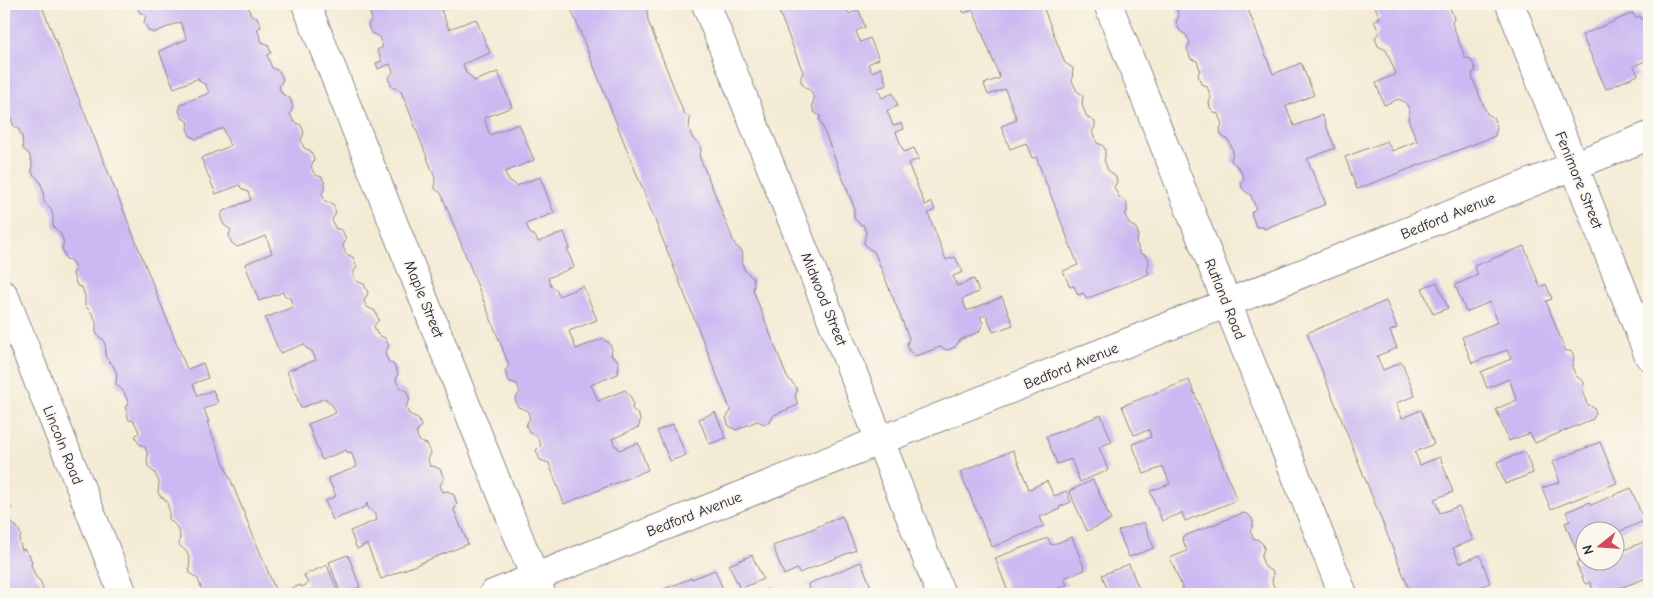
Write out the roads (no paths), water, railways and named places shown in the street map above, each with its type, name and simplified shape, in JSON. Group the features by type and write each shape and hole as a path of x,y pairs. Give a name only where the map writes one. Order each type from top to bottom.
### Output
{"street":[{"name":"Maple Street","path":"306,4 538,586"},
{"name":"Midwood Street","path":"706,4 941,594"},
{"name":"Rutland Road","path":"1108,4 1343,594"},
{"name":"Fenimore Street","path":"1510,4 1649,356"},
{"name":"Bedford Avenue","path":"492,594 538,586 880,441 1649,136"},
{"name":"Lincoln Road","path":"4,295 123,594"}]}
